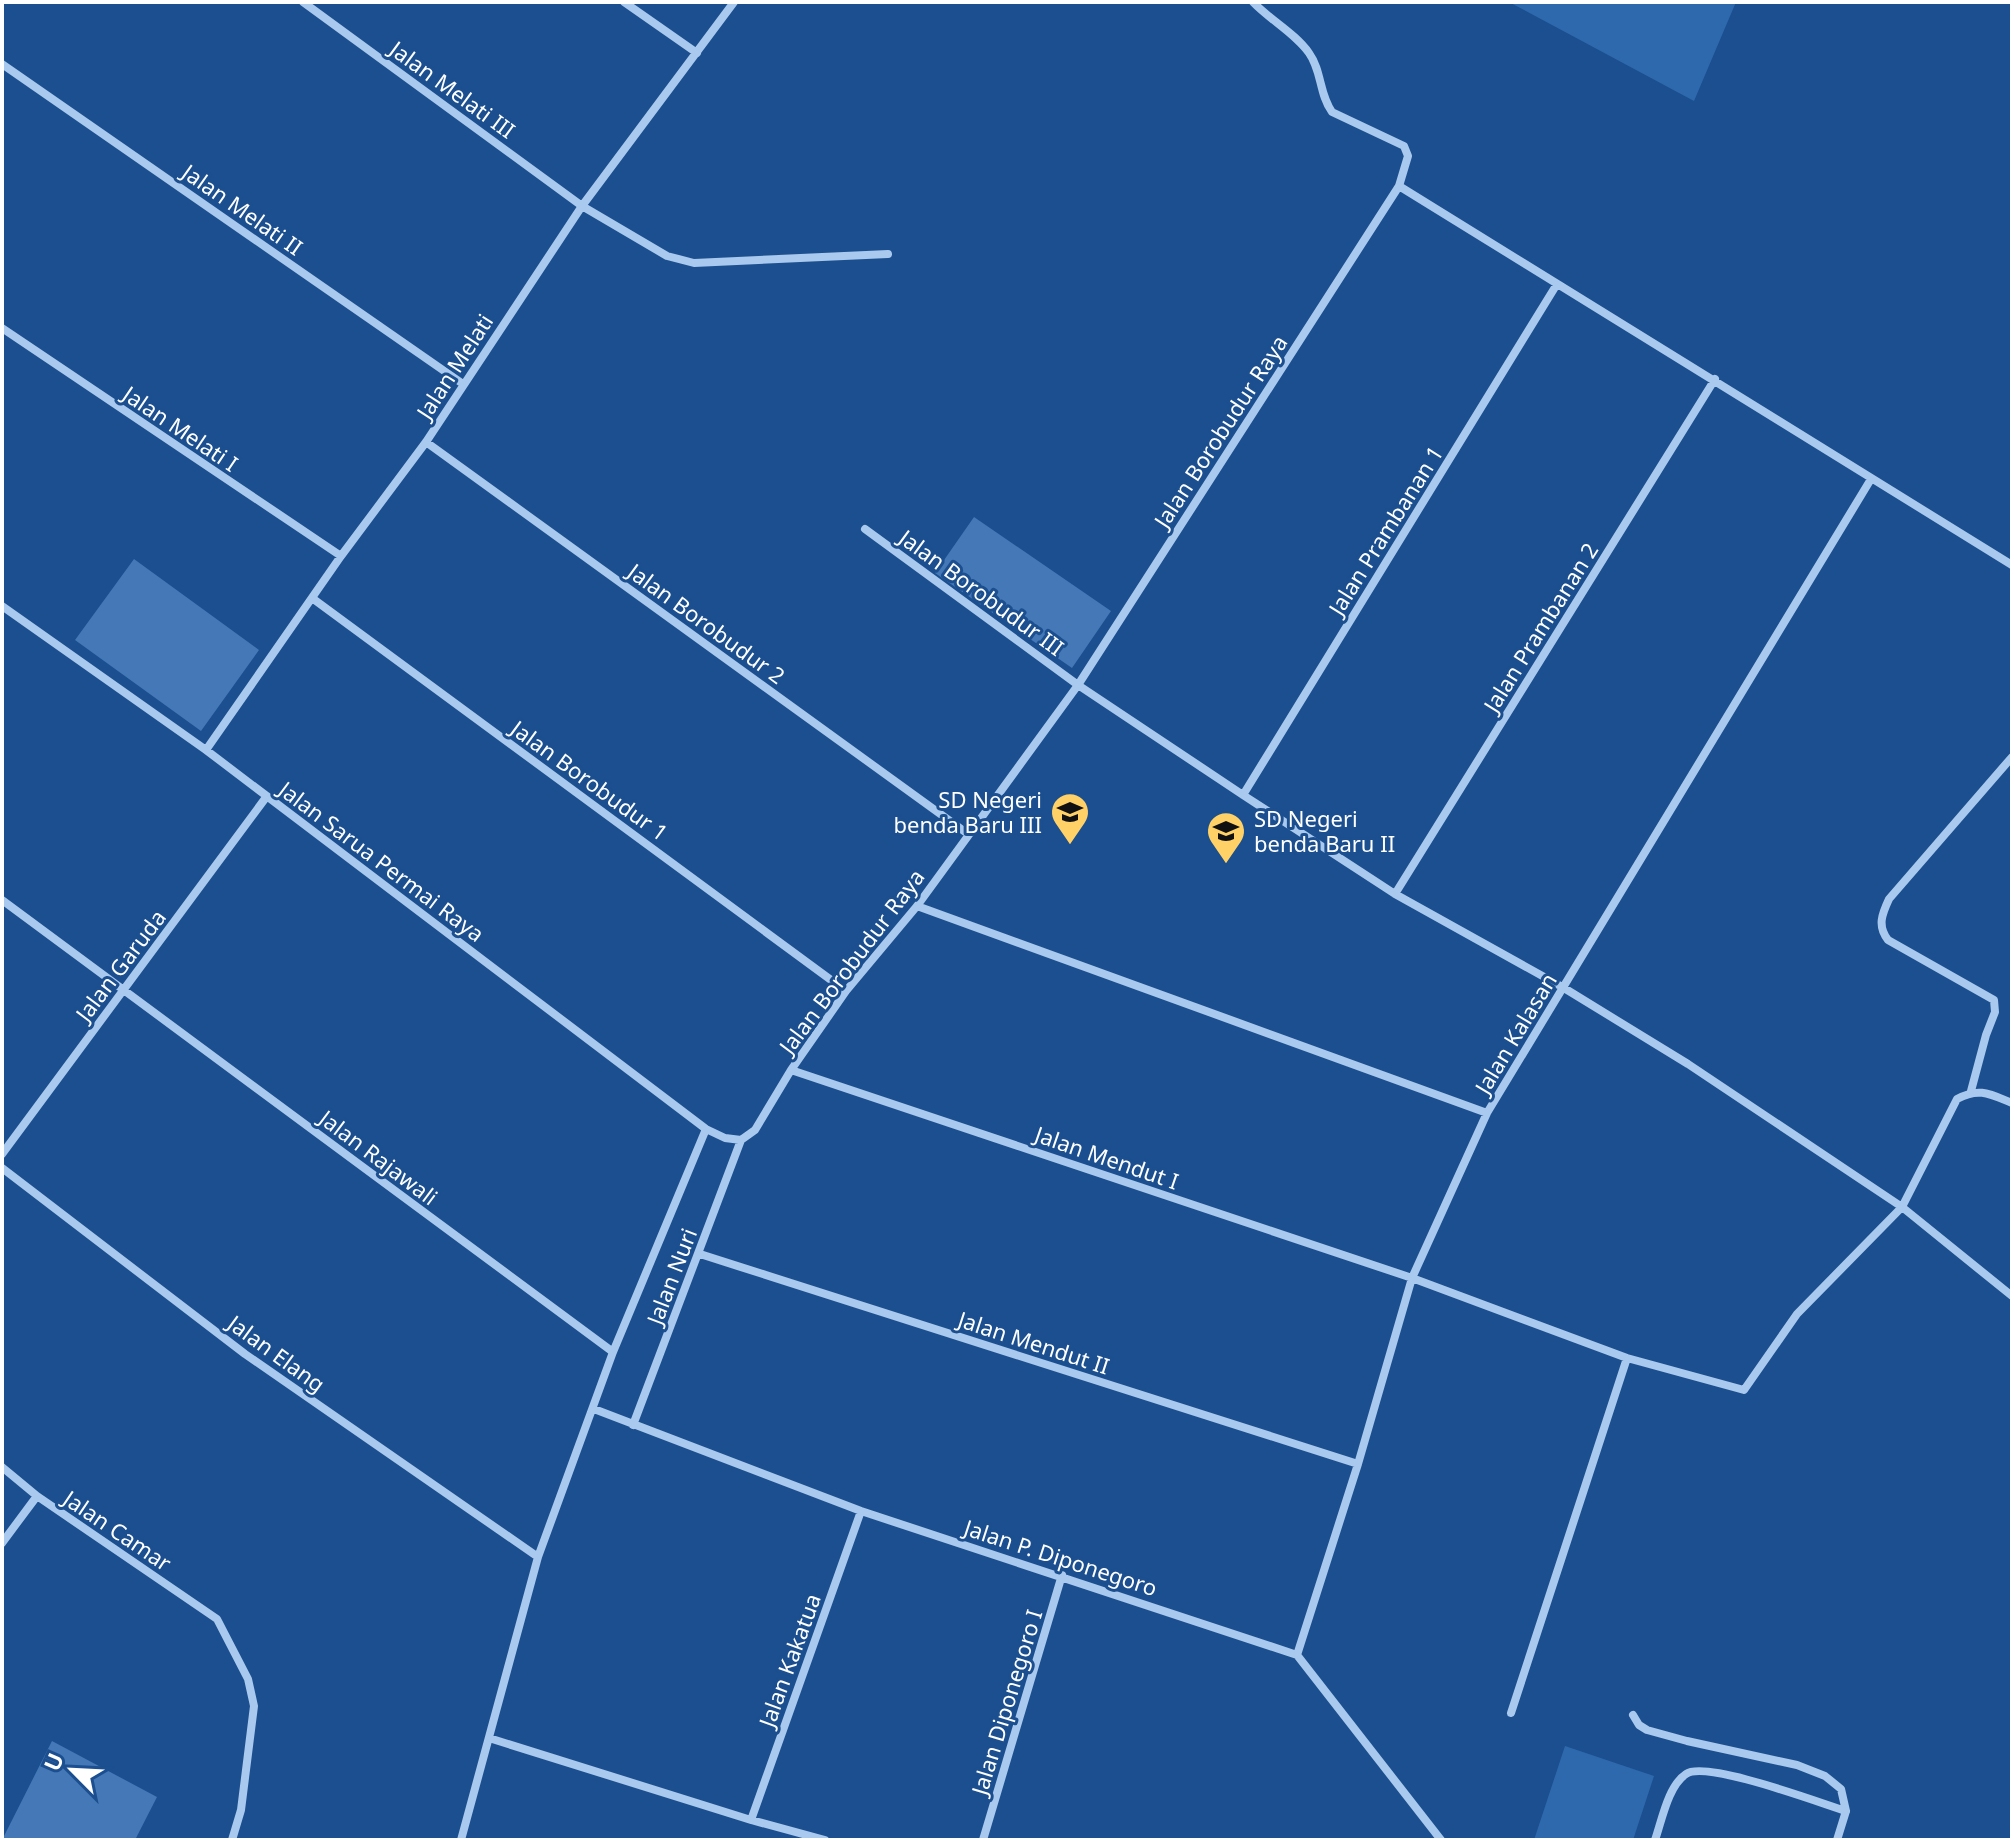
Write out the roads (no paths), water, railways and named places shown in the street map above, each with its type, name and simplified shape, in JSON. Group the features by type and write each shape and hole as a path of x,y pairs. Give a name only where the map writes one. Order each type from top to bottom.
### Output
{"street":[{"name":"Jalan Melati III","path":"303,2 582,206 667,256 694,263 888,254"},
{"path":"624,2 697,53"},
{"name":"Jalan Melati","path":"206,750 341,556 426,442 582,206 734,2"},
{"path":"1253,2 1308,51 1325,102 1332,112 1404,146 1408,156 1399,186 2012,565"},
{"name":"Jalan Melati II","path":"2,64 463,384"},
{"name":"Jalan Borobudur Raya","path":"741,1140 755,1130 791,1070 846,991 917,906 1078,685 1399,186"},
{"name":"Jalan Prambanan 1","path":"1243,795 1557,284"},
{"name":"Jalan Melati I","path":"2,328 341,556"},
{"name":"Jalan Prambanan 2","path":"1395,894 1715,379"},
{"name":"Jalan Borobudur 2","path":"426,442 968,834"},
{"name":"Jalan Kalasan","path":"1297,1655 1358,1464 1412,1278 1487,1113 1871,479"},
{"name":"Jalan Borobudur III","path":"865,529 1078,685 1243,795 1395,894 1564,988 1688,1064 1902,1207 2012,1296"},
{"name":"Jalan Borobudur 1","path":"312,598 846,991"},
{"name":"Jalan Sarua Permai Raya","path":"2,606 206,750 706,1129 725,1138 741,1140"},
{"path":"1971,1091 1995,1012 1994,1000 1888,940 1881,931 1882,915 1889,899 2012,757"},
{"name":"Jalan Garuda","path":"2,1154 267,796"},
{"name":"Jalan Rajawali","path":"2,900 613,1352"},
{"path":"917,906 1487,1113"},
{"name":"Jalan Mendut I","path":"791,1070 1412,1278 1627,1358 1744,1390 1797,1314 1902,1207"},
{"path":"1902,1207 1957,1099 1971,1091 1987,1093 2012,1103"},
{"name":"Jalan Nuri","path":"461,1840 538,1557 613,1352 706,1129"},
{"name":"Jalan Nuri","path":"633,1425 741,1140"},
{"name":"Jalan Elang","path":"2,1168 245,1354 538,1557"},
{"name":"Jalan Mendut II","path":"700,1254 1358,1464"},
{"path":"1511,1713 1627,1358"},
{"name":"Jalan P. Diponegoro","path":"594,1409 861,1511 1297,1655"},
{"name":"Jalan Camar","path":"2,1467 37,1496 217,1619 248,1679 254,1706 241,1810 232,1840"},
{"path":"2,1543 37,1496"},
{"name":"Jalan Kakatua","path":"751,1820 861,1511"},
{"name":"Jalan Diponegoro I","path":"983,1840 1062,1575"},
{"path":"1297,1655 1441,1840"},
{"path":"1633,1715 1639,1725 1647,1730 1816,1772 1841,1789 1846,1811 1837,1840"},
{"path":"489,1738 825,1840"},
{"path":"1655,1840 1677,1783 1696,1770 1756,1782 1846,1811"}],"place":[{"name":"SD Negeri benda Baru III","path":"1070,846"},
{"name":"SD Negeri benda Baru II","path":"1226,865"}]}
